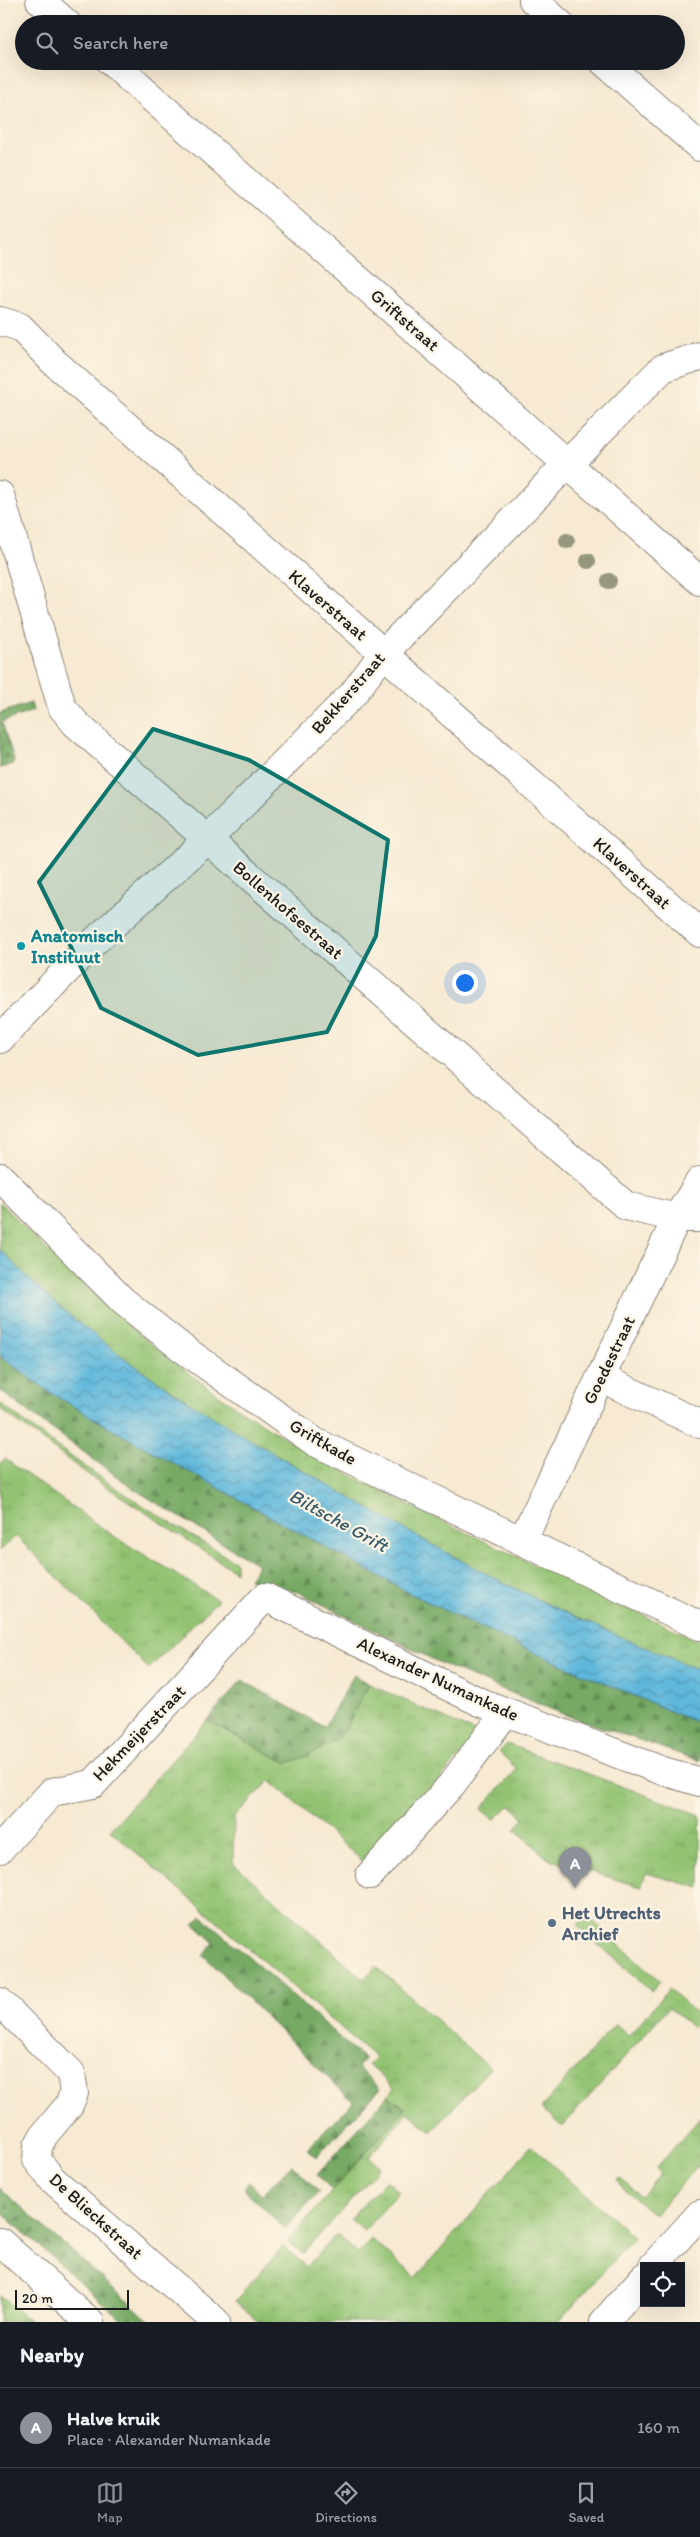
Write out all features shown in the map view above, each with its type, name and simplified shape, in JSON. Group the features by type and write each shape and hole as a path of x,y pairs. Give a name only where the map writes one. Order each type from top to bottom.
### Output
{"street":[{"path":"40,0 57,15"},
{"path":"533,0 550,15"},
{"name":"Griftstraat","path":"120,70 700,581"},
{"path":"613,70 700,147"},
{"name":"Klaverstraat","path":"0,321 20,326 54,362 700,933"},
{"name":"Bekkerstraat","path":"0,1039 95,941 208,839 352,695 383,654 663,368 700,356"},
{"name":"Bollenhofsestraat","path":"0,495 62,708 76,724 626,1206 688,1218"},
{"name":"Griftkade","path":"0,1177 123,1301 182,1348 315,1442 700,1626"},
{"name":"Goedestraat","path":"522,1541 601,1378 688,1218 700,1180"},
{"path":"601,1378 700,1424"},
{"name":"Alexander Numankade","path":"266,1597 480,1702 700,1782"},
{"name":"Hekmeijerstraat","path":"0,1849 52,1792 93,1784 266,1597"},
{"path":"370,1875 452,1784 506,1712"},
{"name":"De Blieckstraat","path":"0,2002 71,2073 74,2093 69,2105 44,2135 38,2146 37,2160 52,2179 216,2322"},
{"path":"657,2262 700,2214"},
{"path":"0,2242 90,2322"},
{"path":"604,2322 640,2281"}],"highlighted area":[{"path":"153,729 249,760 388,840 376,936 327,1032 198,1055 101,1008 39,882"}],"green space":[{"path":"31,703 33,711 2,722 14,760 13,764 0,768 0,713"},
{"path":"0,1202 106,1306 163,1354 223,1398 288,1440 356,1478 546,1570 700,1641 700,1670 578,1618 460,1560 403,1529 186,1400 107,1345 69,1315 33,1283 0,1249"},
{"path":"0,1356 51,1393 117,1432 411,1594 540,1655 700,1724 700,1761 563,1714 450,1668 298,1592 264,1586 249,1579 258,1565 134,1489 0,1391"},
{"path":"0,1403 115,1487 175,1526 236,1562 236,1572 90,1476 0,1409"},
{"path":"5,1459 112,1535 218,1600 149,1669 16,1536 0,1551 0,1463"},
{"path":"354,1675 369,1684 341,1737 308,1756 287,1763 207,1721 242,1680 324,1727"},
{"path":"369,1684 479,1734 367,1865 270,1781 234,1817 233,1863 364,1979 376,1966 490,2068 431,2132 408,2112 369,2157 380,2167 303,2254 288,2241 405,2108 388,2095 394,2088 368,2064 375,2057 110,1830 207,1721 287,1763 341,1737"},
{"path":"507,1744 700,1815 700,1888 646,1873 641,1887 548,1859 515,1829 524,1818 510,1805 494,1820 481,1809 517,1769 499,1752"},
{"path":"586,1915 660,1981 651,1991 577,1925"},
{"path":"202,1916 364,2059 358,2067 380,2089 316,2157 307,2149 353,2102 203,1955 214,1943 194,1924"},
{"path":"669,1989 700,2017 700,2021 693,2028 669,2007 562,2127 541,2108 615,2024 628,2036"},
{"path":"388,2095 405,2109 332,2190 317,2175"},
{"path":"700,2118 700,2163 655,2214 616,2181 619,2178 641,2196 661,2174 656,2168"},
{"path":"531,2146 634,2237 559,2322 258,2322 235,2301 284,2246 306,2267 336,2234 358,2254 371,2239 416,2278"},
{"path":"292,2164 319,2192 285,2229 243,2188 249,2182 262,2194"},
{"path":"386,2180 399,2192 364,2231 350,2219"},
{"path":"0,2188 151,2322 124,2322 0,2211"},
{"path":"0,2295 31,2322 0,2322"}],"water":[{"name":"Biltsche Grift","path":"0,1249 34,1283 107,1345 186,1400 268,1450 403,1529 489,1575 578,1618 700,1670 700,1724 540,1655 411,1594 117,1432 51,1393 0,1356"}],"place":[{"name":"Anatomisch Instituut","path":"21,946"},
{"name":"Halve kruik","path":"575,1888"},
{"name":"Het Utrechts Archief","path":"552,1923"}]}
